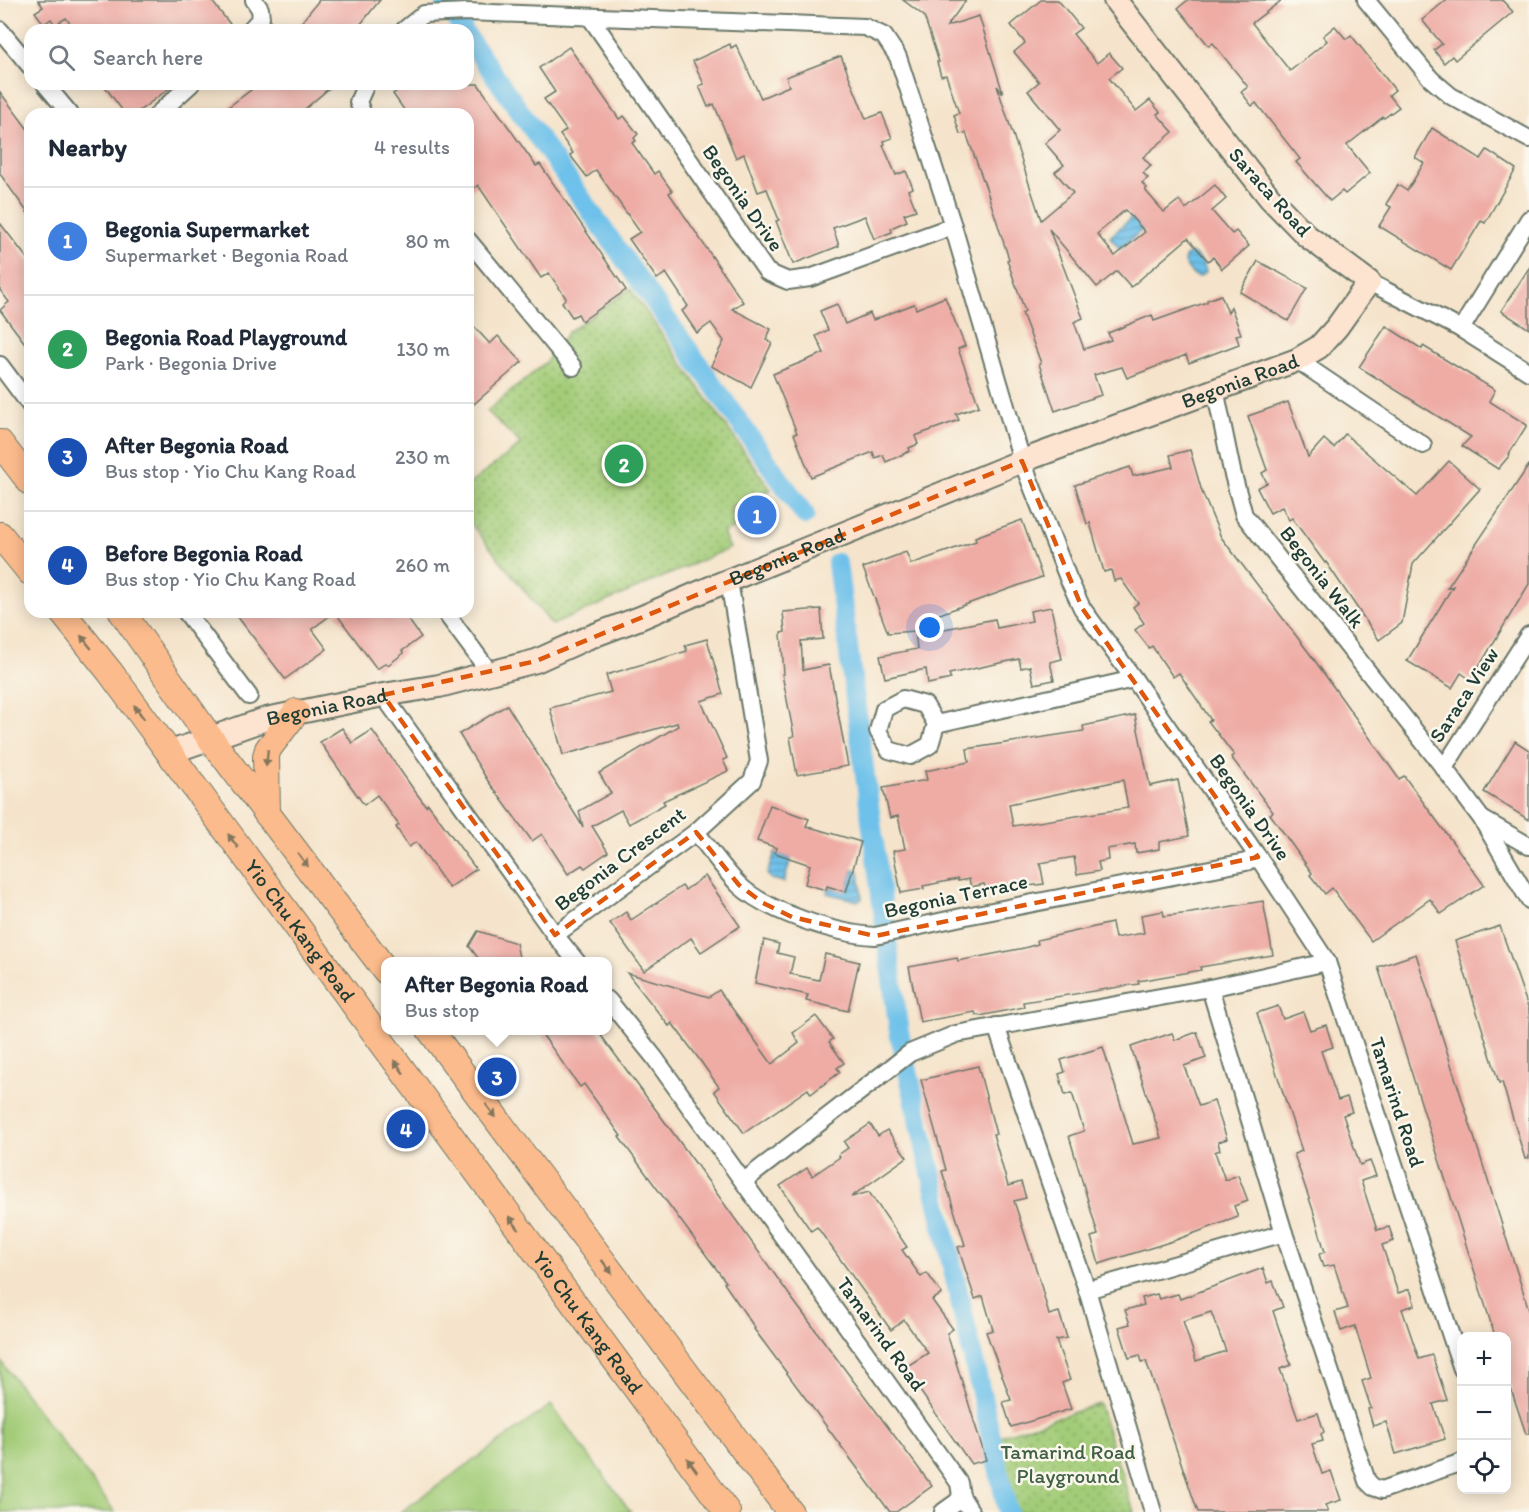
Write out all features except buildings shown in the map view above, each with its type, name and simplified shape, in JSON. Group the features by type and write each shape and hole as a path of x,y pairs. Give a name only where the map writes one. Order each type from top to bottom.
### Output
{"main road":[{"path":"0,443 24,474"},
{"path":"0,535 24,565"},
{"name":"Yio Chu Kang Road","path":"67,618 110,672 727,1512"},
{"name":"Yio Chu Kang Road","path":"126,618 210,738 381,964"},
{"path":"267,813 266,756 268,749 296,712"},
{"path":"434,1035 790,1512"}],"street":[{"path":"254,0 260,9 261,18 256,24"},
{"name":"Saraca Road","path":"1116,0 1270,198 1307,236 1368,282 1461,329 1529,372"},
{"path":"1366,0 1431,79 1451,96 1529,139"},
{"name":"Begonia Drive","path":"412,24 424,14 467,12 865,27 884,36 898,57 953,226 1022,461 1082,608 1258,857 1327,962"},
{"name":"Begonia Drive","path":"590,17 767,272 788,281 810,278 953,226"},
{"path":"3,38 24,60"},
{"path":"50,90 65,108"},
{"path":"165,108 184,90"},
{"path":"360,108 358,102 363,90"},
{"path":"1461,329 1529,219"},
{"path":"474,247 573,367"},
{"name":"Begonia Road","path":"168,753 266,719 440,686 536,661 1022,461 1297,360 1319,347 1337,327 1368,282"},
{"path":"1297,360 1423,445"},
{"path":"0,365 24,397"},
{"name":"Begonia Walk","path":"1215,389 1232,471 1244,515 1444,768"},
{"name":"Begonia Crescent","path":"383,695 555,935 696,832 752,781 759,761 729,581"},
{"path":"190,618 249,696"},
{"path":"449,618 491,674"},
{"name":"Saraca View","path":"1529,635 1444,768 1481,818 1529,900"},
{"path":"936,724 1134,679"},
{"path":"1481,818 1529,846"},
{"name":"Begonia Terrace","path":"696,832 740,885 764,903 792,916 863,935 875,936 966,916 1246,862 1258,857"},
{"path":"555,935 573,957"},
{"path":"744,1181 910,1053 956,1034 1210,988 1327,962"},
{"name":"Tamarind Road","path":"1327,962 1457,1357"},
{"path":"1210,988 1284,1233 1367,1481 1373,1487 1382,1490 1457,1463"},
{"name":"Tamarind Road","path":"612,1005 654,1057 959,1483 961,1496 971,1512"},
{"path":"996,1026 1087,1290 1153,1512"},
{"path":"1087,1290 1284,1233"},
{"path":"944,1512 961,1496"}],"highlighted area":[{"path":"1022,461 1082,608 1258,857 875,936 792,917 763,903 739,885 696,832 555,935 383,695 536,661"}],"green space":[{"path":"630,289 771,490 730,507 738,526 723,533 730,548 552,625 474,528 474,480 521,444 487,411 545,363 568,332"},
{"path":"0,1360 115,1512 0,1512"},
{"name":"Tamarind Road Playground","path":"1099,1404 1134,1512 1017,1512 999,1436"},
{"path":"551,1405 631,1512 401,1512"}],"water":[{"path":"1132,217 1143,229 1120,249 1110,237"},
{"path":"1191,253 1201,261 1206,272 1199,277 1193,275 1184,263 1185,257"},
{"path":"775,853 791,858 784,882 771,879 767,874"},
{"path":"853,870 859,871 862,899 858,901 827,893 830,887 846,891"}],"waterway":[{"path":"445,0 459,24"},
{"path":"474,46 805,515"},
{"path":"837,563 899,1032 1008,1512"}],"place":[{"name":"Begonia Road Playground","path":"624,464"},
{"name":"Begonia Supermarket","path":"757,515"},
{"name":"After Begonia Road","path":"497,1077"},
{"name":"Before Begonia Road","path":"406,1129"}]}
